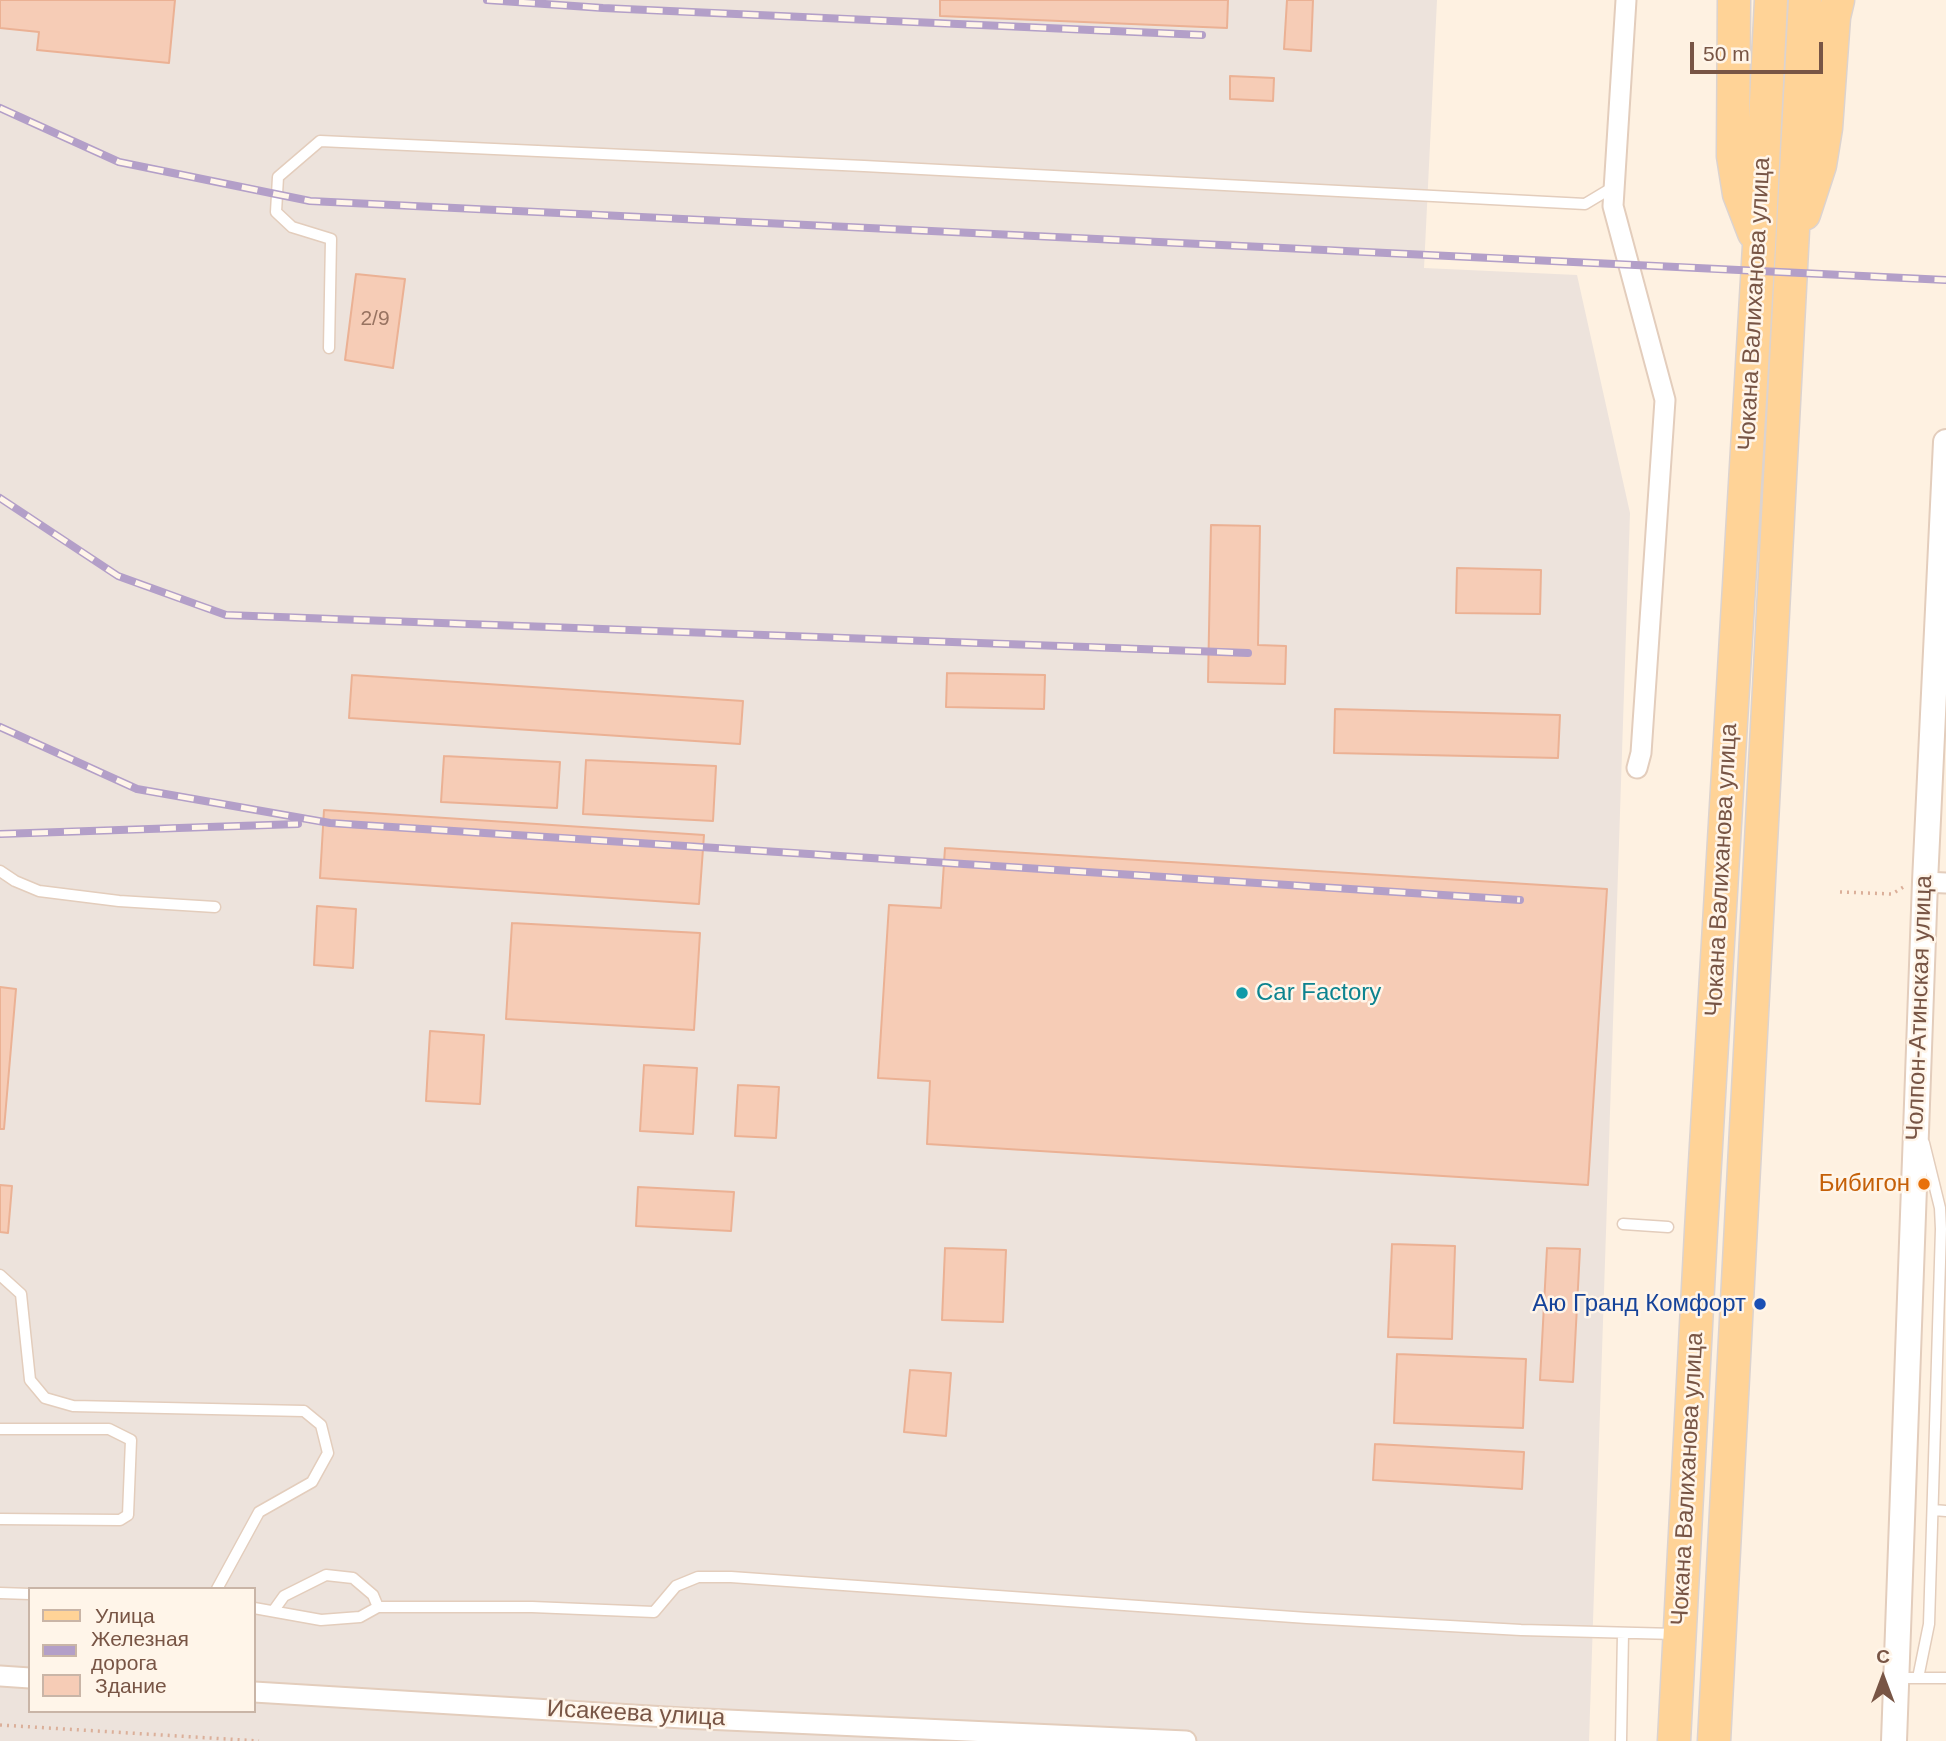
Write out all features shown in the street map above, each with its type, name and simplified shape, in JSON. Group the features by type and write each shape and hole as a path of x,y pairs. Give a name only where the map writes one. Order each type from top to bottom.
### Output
{"main road":[{"path":"1734,0 1731,117 1733,156 1739,194 1759,246"},
{"name":"Чокана Валиханова улица","path":"1674,1741 1771,0"},
{"name":"Чокана Валиханова улица","path":"1714,1741 1805,0"},
{"path":"1791,248 1820,165 1826,128 1834,17 1838,0"},
{"path":"1701,1231 1740,1233"}],"street":[{"path":"1626,0 1613,206 1665,400 1641,753 1637,768"},
{"name":"Чолпон-Атинская улица","path":"1894,1741 1907,1678 1916,1118 1935,883 1946,442"},
{"path":"0,1676 28,1678"},
{"name":"Исакеева улица","path":"256,1692 683,1718 1186,1741"}],"lane":[{"path":"330,348 331,239 292,227 276,212 278,177 320,141 1585,204 1615,186"},
{"path":"0,871 39,891 119,901 215,906"},
{"path":"1916,1118 1940,1208 1941,1381 1928,1624 1907,1678 1946,1678"},
{"path":"1623,1224 1668,1227"},
{"path":"0,1275 21,1294 30,1380 45,1398 73,1406 304,1411 321,1425 328,1453 312,1482 259,1512 218,1587"},
{"path":"0,1429 109,1429 131,1440 128,1515 120,1520 0,1519"},
{"path":"1933,1510 1946,1511"},
{"path":"274,1610 284,1596 326,1575 354,1578 373,1595 378,1606"},
{"path":"256,1608 321,1620 359,1618 378,1606 532,1607 654,1612 676,1586 698,1577 731,1577 1307,1618 1521,1630 1680,1634"},
{"path":"0,1593 28,1594"},
{"path":"1622,1741 1623,1633"}],"path":[{"path":"1840,892 1892,894"},
{"path":"0,1725 259,1741"}],"shaded area":[{"path":"0,0 1437,0 1424,268 1577,275 1630,513 1589,1741 0,1741"}],"building":[{"path":"0,0 175,0 169,63 37,50 39,32 0,28"},
{"path":"940,0 1228,0 1227,28 940,16"},
{"path":"1287,0 1313,0 1311,51 1284,49"},
{"path":"1230,76 1274,78 1273,101 1230,99"},
{"path":"356,274 405,279 393,368 345,360"},
{"path":"1211,525 1260,526 1258,645 1286,646 1285,684 1208,682"},
{"path":"1457,568 1541,570 1540,614 1456,613"},
{"path":"947,673 1045,675 1044,709 946,707"},
{"path":"352,675 743,701 740,744 349,718"},
{"path":"1335,709 1560,715 1558,758 1334,753"},
{"path":"444,756 560,762 557,808 441,802"},
{"path":"586,760 716,766 713,821 583,814"},
{"path":"324,810 704,835 699,904 320,878"},
{"name":"Car Factory","path":"945,848 1607,889 1588,1185 927,1144 930,1081 878,1078 889,905 941,908"},
{"path":"317,906 356,909 353,968 314,965"},
{"path":"512,923 700,933 694,1030 506,1019"},
{"path":"0,987 16,989 4,1129 0,1129"},
{"path":"430,1031 484,1035 480,1104 426,1101"},
{"path":"644,1065 697,1068 693,1134 640,1131"},
{"path":"738,1085 779,1087 776,1138 735,1136"},
{"path":"0,1185 12,1186 8,1233 0,1232"},
{"path":"638,1187 734,1192 731,1231 636,1226"},
{"path":"1392,1244 1455,1246 1452,1339 1388,1337"},
{"path":"945,1248 1006,1250 1003,1322 942,1320"},
{"path":"1547,1248 1580,1249 1573,1382 1540,1380"},
{"path":"1397,1354 1526,1359 1523,1428 1394,1423"},
{"path":"910,1370 951,1373 946,1436 904,1432"},
{"path":"1375,1444 1524,1452 1522,1489 1373,1480"}],"railway":[{"path":"487,0 603,8 1202,35"},
{"path":"0,108 119,162 310,201 1946,280"},
{"path":"0,498 118,576 226,615 1248,653"},
{"path":"0,727 137,789 330,823 1520,900"},
{"path":"0,834 298,824"}],"place":[{"name":"Car Factory","path":"1242,993"},
{"name":"Бибигон","path":"1924,1184"},
{"name":"Аю Гранд Комфорт","path":"1760,1304"}]}
